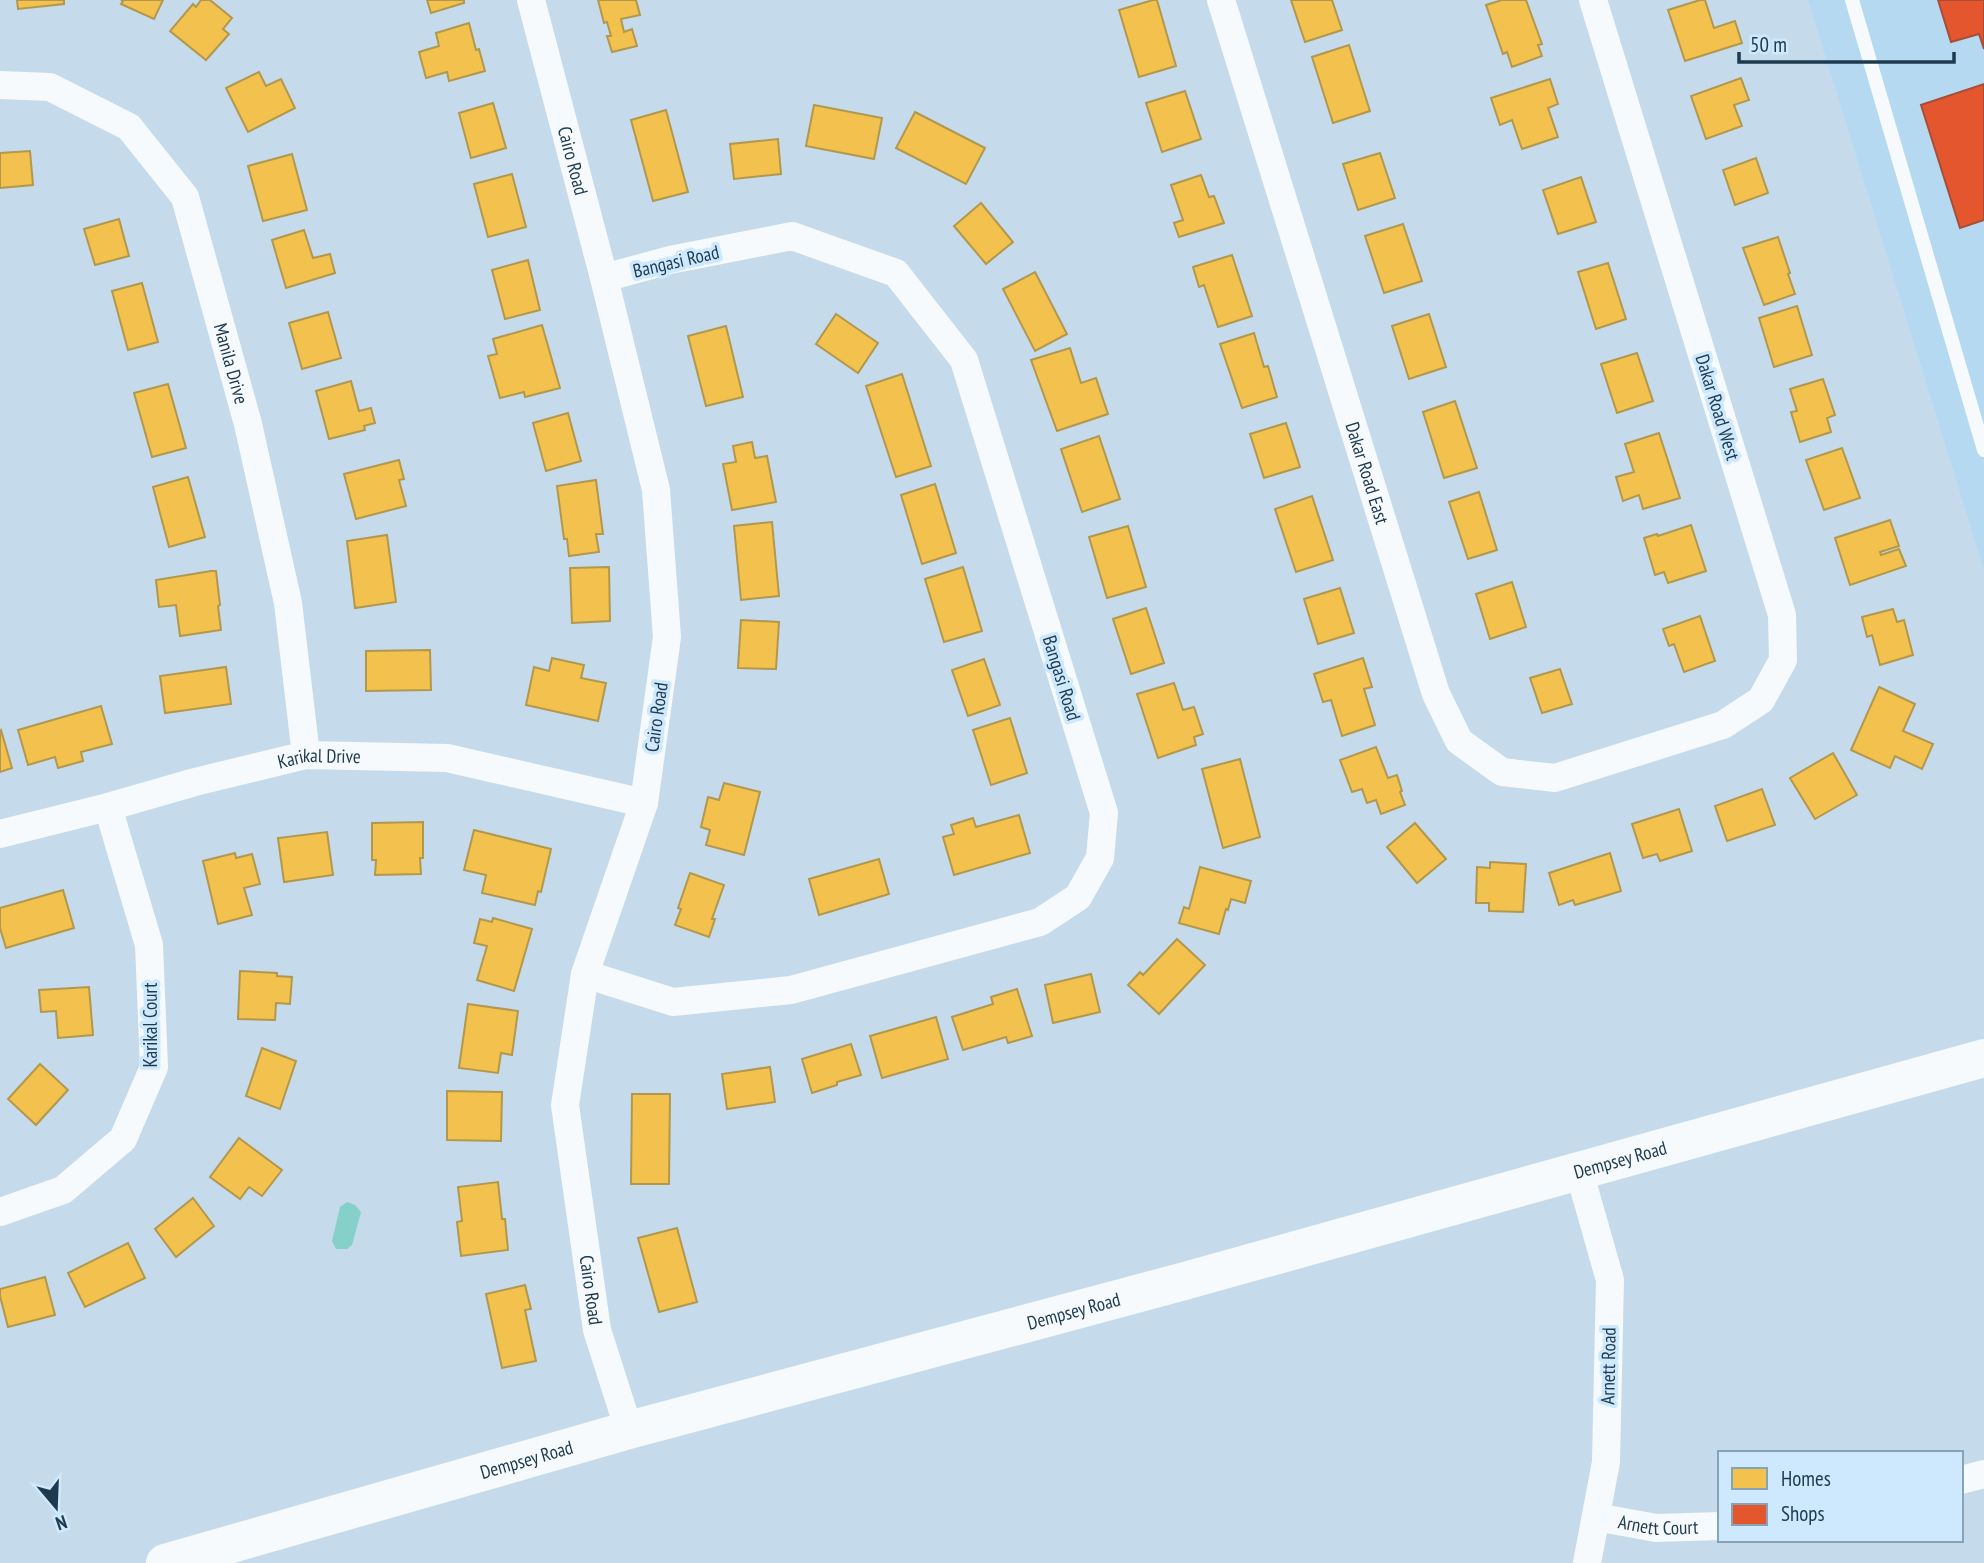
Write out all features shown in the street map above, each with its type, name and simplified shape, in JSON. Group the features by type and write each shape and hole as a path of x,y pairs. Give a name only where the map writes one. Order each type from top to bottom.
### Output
{"main road":[{"name":"Dempsey Road","path":"165,1563 629,1430 1181,1282 1984,1058"}],"street":[{"name":"Cairo Road","path":"531,0 656,489 667,637 644,803 585,974 565,1105 597,1330 629,1430"},
{"name":"Dakar Road East","path":"1221,0 1436,694 1459,741 1502,772 1555,778 1654,747"},
{"name":"Dakar Road West","path":"1593,0 1782,614 1783,660 1761,700 1723,725 1654,747"},
{"name":"Manila Drive","path":"0,85 50,87 129,127 185,197 248,424 288,603 306,755"},
{"name":"Bangasi Road","path":"585,974 673,1002 791,990 1040,922 1078,897 1084,887 1101,858 1104,813 964,360 896,273 792,236 670,260 604,278"},
{"name":"Karikal Drive","path":"0,834 306,755 447,758 644,803"},
{"name":"Karikal Court","path":"0,1212 63,1190 123,1139 154,1067 149,945 108,807"},
{"name":"Arnett Road","path":"1579,1171 1610,1280 1606,1462 1587,1563"},
{"path":"1963,1479 1984,1474"},
{"name":"Arnett Court","path":"1596,1517 1656,1528 1718,1525"}],"lane":[{"path":"1852,0 1984,450"}],"shaded area":[{"path":"1808,0 1984,0 1984,570"},
{"path":"347,1202 355,1205 361,1212 352,1245 347,1249 336,1249 332,1241 340,1207"}],"building: Homes":[{"path":"17,0 64,0 64,4 18,9"},
{"path":"121,0 163,0 154,19 121,4"},
{"path":"201,0 210,0 232,18 223,29 229,34 206,60 170,31 193,4 196,7"},
{"path":"427,0 464,0 464,3 431,13"},
{"path":"598,0 636,0 640,15 621,19 624,32 632,29 637,46 612,52 607,36 611,36 607,22 604,23"},
{"path":"1157,0 1176,66 1139,77 1119,10"},
{"path":"1291,0 1332,0 1342,30 1305,42"},
{"path":"1502,0 1526,0 1542,44 1538,45 1542,56 1512,67 1507,52 1503,54 1486,5"},
{"path":"1705,0 1714,28 1735,21 1742,43 1685,61 1668,10"},
{"path":"469,23 485,71 449,81 447,72 426,78 419,52 439,46 436,33"},
{"path":"1349,45 1370,111 1333,123 1312,57"},
{"path":"259,72 266,86 281,79 295,108 248,132 226,88"},
{"path":"1741,78 1749,100 1734,105 1742,126 1706,139 1691,96"},
{"path":"1550,79 1558,104 1548,108 1558,137 1522,149 1512,120 1500,125 1491,98"},
{"path":"1185,91 1201,139 1162,152 1146,103"},
{"path":"493,103 506,148 471,158 459,113"},
{"path":"814,105 882,118 874,159 806,146"},
{"path":"666,110 688,192 653,201 631,120"},
{"path":"915,112 985,148 966,184 896,148"},
{"path":"778,139 781,174 734,179 730,144"},
{"path":"30,151 33,185 0,188 0,153"},
{"path":"1380,153 1395,198 1358,210 1343,164"},
{"path":"292,154 307,210 263,221 248,166"},
{"path":"1756,158 1768,193 1735,205 1723,170"},
{"path":"512,174 526,227 488,237 474,184"},
{"path":"1201,175 1209,197 1214,196 1224,223 1179,237 1174,223 1183,220 1171,185"},
{"path":"1581,177 1596,222 1558,234 1543,190"},
{"path":"981,203 1013,242 986,264 954,226"},
{"path":"119,219 129,256 95,265 84,229"},
{"path":"1403,224 1422,281 1384,293 1365,236"},
{"path":"304,230 313,258 330,254 335,273 286,288 272,240"},
{"path":"1778,237 1795,294 1764,305 1743,248"},
{"path":"1232,255 1252,316 1218,327 1204,285 1199,287 1193,267"},
{"path":"528,260 540,310 505,319 492,270"},
{"path":"1608,263 1626,319 1596,329 1578,272"},
{"path":"1035,272 1067,334 1035,351 1003,289"},
{"path":"142,283 158,342 128,350 112,291"},
{"path":"1797,306 1812,355 1774,367 1759,318"},
{"path":"328,312 341,358 302,369 289,323"},
{"path":"836,314 878,343 858,373 816,344"},
{"path":"1429,314 1446,367 1409,379 1392,326"},
{"path":"542,325 560,388 525,397 524,392 500,398 488,356 497,354 493,339"},
{"path":"726,326 743,397 706,406 688,336"},
{"path":"1254,333 1277,397 1242,408 1220,344"},
{"path":"1070,348 1081,383 1096,378 1108,414 1057,431 1031,360"},
{"path":"1637,353 1653,401 1617,413 1601,364"},
{"path":"902,374 931,466 896,477 866,386"},
{"path":"1823,379 1835,415 1827,418 1831,432 1800,442 1791,412 1797,411 1790,389"},
{"path":"351,381 359,411 371,408 375,423 364,426 365,430 329,439 316,391"},
{"path":"168,384 186,448 152,457 134,393"},
{"path":"1455,401 1477,468 1444,478 1423,412"},
{"path":"568,413 581,461 546,471 533,423"},
{"path":"1286,423 1300,467 1264,478 1250,434"},
{"path":"1659,433 1680,498 1643,509 1639,495 1623,501 1616,477 1634,472 1625,444"},
{"path":"1099,436 1120,499 1082,512 1061,449"},
{"path":"752,442 755,458 767,456 776,502 732,510 723,464 736,462 733,446"},
{"path":"1842,448 1860,498 1824,510 1806,460"},
{"path":"399,460 404,479 399,480 406,506 356,519 344,474"},
{"path":"188,477 205,537 169,547 153,487"},
{"path":"596,480 603,534 596,534 599,552 569,556 557,486"},
{"path":"935,484 956,553 922,564 901,495"},
{"path":"1479,492 1497,550 1468,559 1449,502"},
{"path":"1312,496 1333,560 1296,572 1275,509"},
{"path":"1890,520 1899,546 1880,552 1881,555 1899,549 1906,566 1850,585 1835,538"},
{"path":"772,522 779,596 741,600 734,526"},
{"path":"1691,525 1706,571 1668,583 1664,572 1655,575 1644,538"},
{"path":"1128,526 1146,587 1107,598 1089,537"},
{"path":"387,535 396,602 355,608 347,541"},
{"path":"609,567 610,621 572,623 570,568"},
{"path":"963,567 982,631 944,642 925,579"},
{"path":"216,571 221,630 180,636 176,605 159,607 156,580"},
{"path":"1512,582 1526,627 1490,639 1476,594"},
{"path":"1340,588 1354,633 1318,644 1304,599"},
{"path":"1146,608 1164,663 1131,674 1113,619"},
{"path":"1893,609 1897,622 1904,620 1913,655 1880,665 1872,635 1867,637 1862,617"},
{"path":"1700,616 1715,661 1684,672 1674,644 1669,646 1663,629"},
{"path":"741,620 779,622 776,669 738,668"},
{"path":"430,650 431,690 366,691 366,651"},
{"path":"552,658 584,665 581,678 606,683 598,721 526,705 534,667 549,671"},
{"path":"1363,658 1372,687 1364,689 1375,725 1342,736 1331,700 1323,702 1314,674"},
{"path":"984,659 1000,705 968,716 952,670"},
{"path":"226,667 231,704 165,713 160,676"},
{"path":"1560,669 1572,704 1542,713 1530,678"},
{"path":"1174,683 1183,710 1194,707 1203,734 1194,737 1196,745 1158,758 1137,694"},
{"path":"1879,687 1915,704 1903,731 1933,744 1922,769 1895,756 1890,768 1851,750"},
{"path":"101,706 112,744 81,752 83,761 58,768 55,757 28,765 18,730"},
{"path":"1010,718 1027,773 991,785 973,730"},
{"path":"0,731 12,768 0,772"},
{"path":"1376,747 1388,778 1397,775 1405,805 1381,814 1376,800 1367,803 1362,789 1352,792 1340,760"},
{"path":"1833,753 1857,795 1815,819 1790,778"},
{"path":"1240,759 1260,837 1223,848 1202,769"},
{"path":"724,783 760,792 744,855 706,845 710,830 701,827 708,797 719,800"},
{"path":"1762,789 1775,825 1727,841 1715,806"},
{"path":"1679,809 1692,851 1660,861 1657,854 1643,858 1632,824"},
{"path":"1019,815 1030,853 954,875 943,837 954,834 951,825 973,818 976,827"},
{"path":"423,822 421,874 375,875 376,860 372,860 372,823"},
{"path":"1415,823 1446,859 1417,883 1387,847"},
{"path":"474,830 551,849 541,892 538,891 535,905 482,893 486,875 464,870"},
{"path":"327,832 333,875 284,882 278,838"},
{"path":"235,853 236,858 252,854 260,884 244,888 252,915 218,924 203,861"},
{"path":"1610,853 1621,891 1575,905 1573,900 1559,905 1549,873"},
{"path":"879,859 889,894 819,915 809,879"},
{"path":"1490,862 1526,864 1523,912 1489,911 1489,903 1476,903 1477,867 1490,868"},
{"path":"1200,867 1251,881 1245,903 1231,899 1219,934 1179,923 1184,907 1189,909"},
{"path":"690,873 724,885 712,919 715,919 709,937 675,925"},
{"path":"63,890 74,928 6,948 0,928 0,908"},
{"path":"493,918 532,929 514,991 477,980 487,946 474,943 480,919 492,922"},
{"path":"1177,939 1205,965 1159,1014 1128,985 1140,972 1143,975"},
{"path":"240,971 277,973 277,976 292,977 290,1004 276,1003 275,1020 238,1019"},
{"path":"1091,974 1100,1012 1053,1023 1045,985"},
{"path":"89,987 93,1035 58,1038 56,1011 41,1012 39,990"},
{"path":"1017,989 1032,1036 1008,1043 1006,1037 963,1050 952,1017 993,1004 991,997"},
{"path":"468,1004 518,1011 512,1055 501,1053 498,1073 459,1068"},
{"path":"936,1017 948,1059 882,1078 870,1036"},
{"path":"851,1044 861,1075 812,1093 802,1059"},
{"path":"262,1048 296,1061 280,1109 246,1096"},
{"path":"40,1064 68,1090 36,1125 8,1099"},
{"path":"770,1067 775,1102 727,1109 722,1074"},
{"path":"447,1091 502,1092 501,1141 447,1140"},
{"path":"632,1094 670,1094 669,1184 631,1184"},
{"path":"239,1138 282,1170 262,1196 249,1187 240,1199 210,1177"},
{"path":"498,1182 508,1250 461,1256 457,1222 462,1221 458,1187"},
{"path":"193,1198 214,1226 176,1257 155,1229"},
{"path":"677,1228 697,1302 659,1312 638,1238"},
{"path":"128,1243 145,1278 85,1307 68,1273"},
{"path":"45,1277 55,1315 8,1327 0,1289"},
{"path":"525,1285 531,1309 525,1310 536,1361 502,1368 486,1294"}],"building: Shops":[{"path":"1938,0 1984,0 1984,49 1979,34 1951,42"},
{"path":"1984,84 1984,220 1960,228 1921,105"}]}
